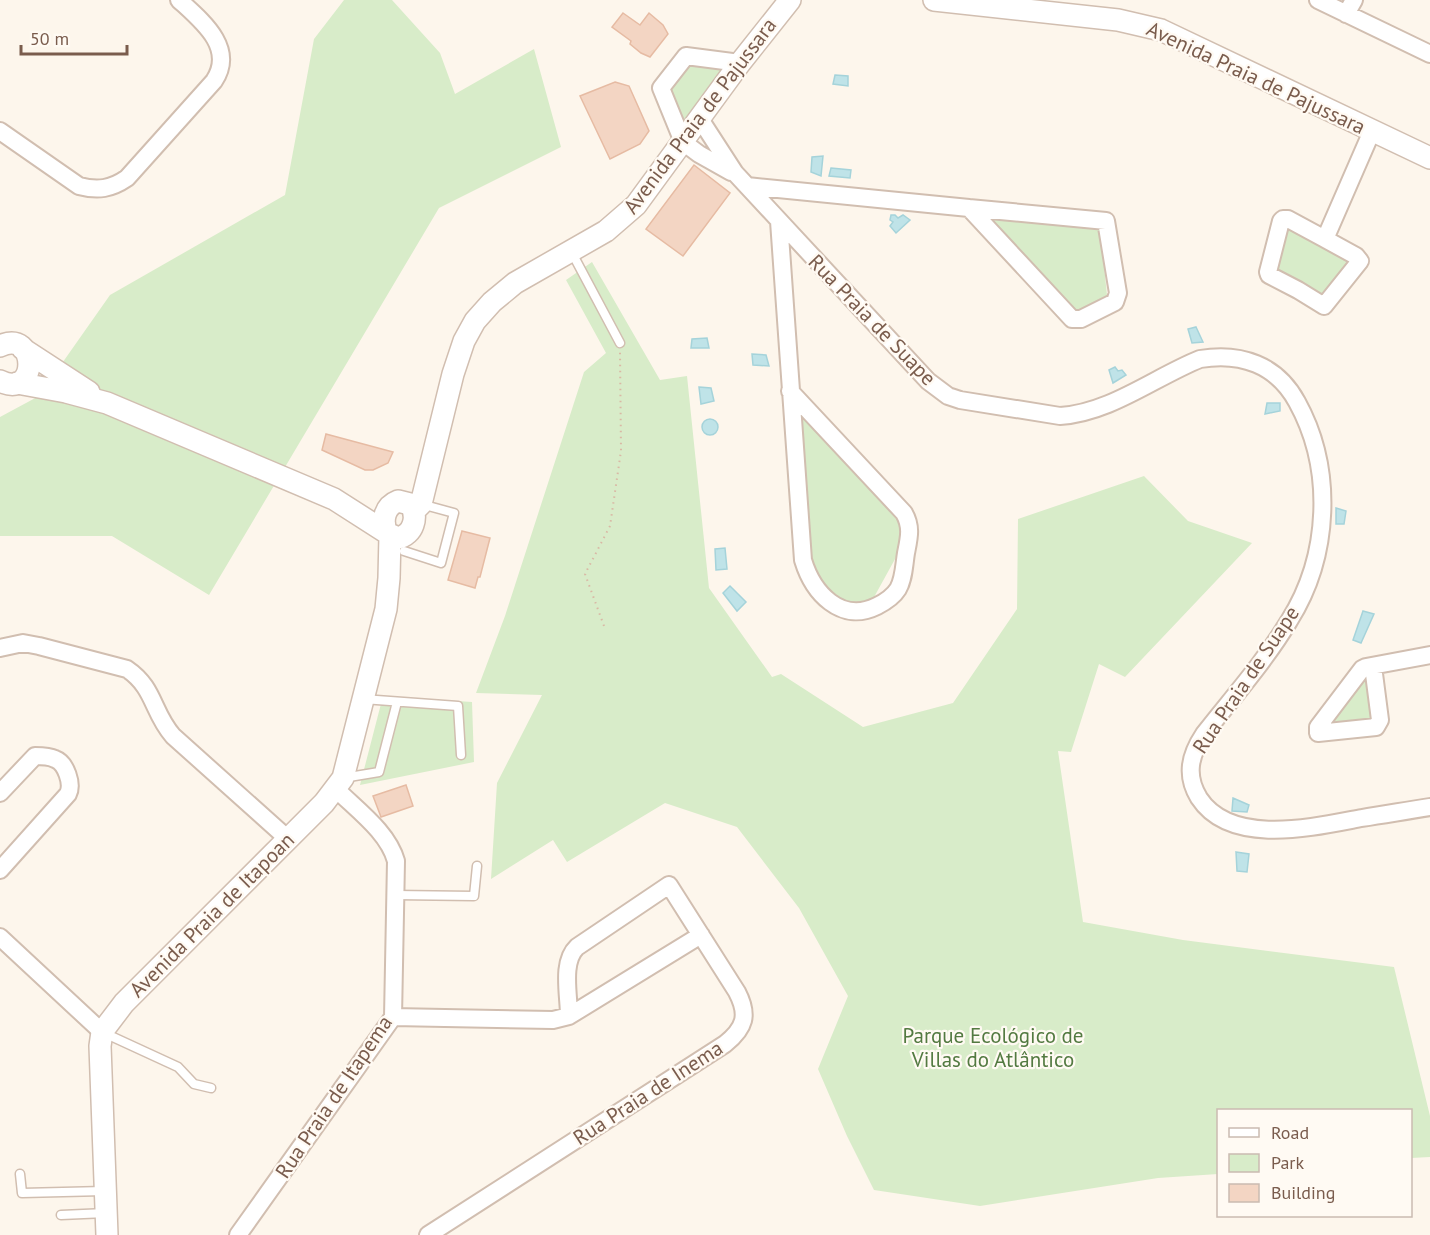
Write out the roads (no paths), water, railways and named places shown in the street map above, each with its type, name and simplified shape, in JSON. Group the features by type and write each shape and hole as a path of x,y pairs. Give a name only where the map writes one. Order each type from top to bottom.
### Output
{"street":[{"path":"0,131 79,186 105,189 127,177 220,72 222,62 216,39 208,27 179,0"},
{"name":"Avenida Praia de Pajussara","path":"396,539 413,524 460,352 476,321 492,302 515,284 606,231 623,218 647,191 740,63 790,0"},
{"name":"Avenida Praia de Pajussara","path":"934,0 1118,20 1161,30 1430,158"},
{"path":"1318,0 1350,7 1430,54"},
{"path":"683,142 662,93 663,83 686,56 740,63"},
{"name":"Rua Praia de Suape","path":"700,119 735,173 928,381 948,396 960,400 1060,416 1075,415 1118,399 1200,359 1219,356 1241,358 1262,366 1279,378 1293,394 1306,419 1317,449 1323,510 1320,539 1302,596 1290,619 1204,734 1190,762 1190,777 1204,806 1219,819 1258,829 1312,828 1430,807"},
{"path":"1325,239 1372,131"},
{"name":"Rua Praia de Suape","path":"683,142 717,165 735,173"},
{"path":"747,186 1106,221 1118,294 1116,302 1081,319 1072,319 969,208"},
{"path":"1283,219 1288,219 1325,239 1356,256 1360,261 1324,306 1272,278 1268,272 1283,219"},
{"path":"779,221 790,391 803,560 806,569 830,604 839,610 850,612 869,610 892,597 901,582 910,532 909,521 790,391"},
{"path":"0,332 30,360 30,367 23,379 8,386"},
{"path":"15,347 107,403"},
{"path":"8,386 66,392 107,403 334,499 396,539"},
{"name":"Avenida Praia de Pajussara","path":"392,503 411,487 436,441"},
{"path":"334,499 367,506 405,502 418,508"},
{"path":"392,503 384,519 396,539"},
{"name":"Avenida Praia de Itapoan","path":"102,1032 124,1003 288,839 340,783 386,609 401,580 396,539"},
{"path":"0,648 22,643 127,669 139,677 147,687 158,716 173,736 288,839"},
{"path":"1374,666 1379,724 1376,727 1318,733 1318,727 1362,669 1374,666 1430,656"},
{"path":"0,793 34,756 54,758 60,762 70,783 68,794 0,870"},
{"name":"Rua Praia de Itapema","path":"238,1235 393,1017 396,861 385,838 340,783"},
{"name":"Rua Praia de Inema","path":"428,1235 733,1038 744,1020 745,1012 742,1002 669,885 577,946 570,953 568,962 569,1016"},
{"path":"393,1017 553,1020 569,1016 701,935"},
{"path":"0,938 102,1032 100,1061 107,1235"}],"lane":[{"path":"571,251 620,343"},
{"path":"396,539 441,563 454,513 418,508"},
{"path":"363,699 458,706 460,755"},
{"path":"340,783 379,772 397,702"},
{"path":"395,895 474,896 477,866"},
{"path":"102,1032 177,1067 194,1084 212,1088"},
{"path":"20,1174 22,1193 105,1191"},
{"path":"62,1215 106,1213"},
{"path":"99,1235 107,1235"}],"water":[{"path":"835,75 848,76 848,86 833,84"},
{"path":"823,156 821,176 811,172 812,157"},
{"path":"831,168 851,170 850,178 829,176"},
{"path":"891,215 898,218 903,215 910,220 896,233 890,226 893,222 890,220"},
{"path":"1196,327 1203,342 1192,343 1188,329"},
{"path":"707,338 709,348 691,348 692,339"},
{"path":"752,354 766,355 769,366 753,365"},
{"path":"1115,367 1126,375 1113,383 1109,370"},
{"path":"699,387 711,388 714,401 701,404"},
{"path":"1267,403 1280,403 1280,411 1265,414"},
{"path":"710,419 716,421 718,427 716,433 710,435 704,433 702,427 704,421"},
{"path":"1336,508 1346,511 1344,524 1336,524"},
{"path":"725,548 727,569 716,570 715,549"},
{"path":"730,586 746,602 737,611 723,593"},
{"path":"1363,611 1374,614 1361,643 1353,640"},
{"path":"1233,798 1249,805 1247,812 1232,811"},
{"path":"1236,852 1249,854 1247,872 1237,871"}],"park label":[{"name":"Parque Ecológico de Villas do Atlântico","path":"993,1048"}]}
